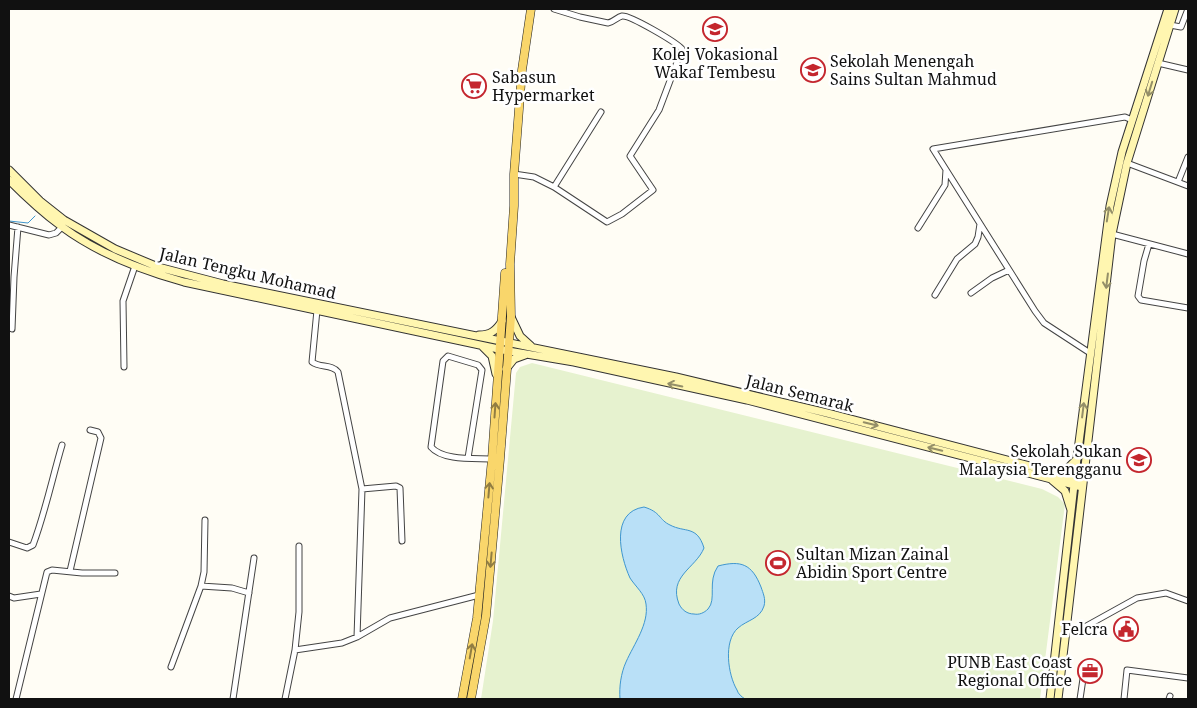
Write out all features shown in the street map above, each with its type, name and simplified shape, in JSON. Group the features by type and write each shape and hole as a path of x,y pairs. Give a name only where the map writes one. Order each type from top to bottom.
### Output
{"main road":[{"path":"462,699 477,618 506,369 511,317 510,264 514,176 522,70 531,9"},
{"path":"1050,699 1072,513 1079,482 1077,458 1110,206 1122,152 1168,9"},
{"path":"1058,699 1079,482 1112,234 1127,163 1175,9"},
{"name":"Jalan Tengku Mohamad","path":"9,170 62,228 135,266 184,282 482,345 499,345"},
{"path":"471,699 486,616 496,459 499,345 509,206 514,176"},
{"name":"Jalan Tengku Mohamad","path":"9,180 41,206 115,250 158,267 223,284 468,336 508,347"},
{"path":"511,317 520,336 533,348"},
{"path":"468,336 484,335 492,332 502,321"},
{"path":"482,345 492,356 497,379"},
{"name":"Jalan Semarak","path":"508,347 528,355 574,362 747,400 1079,482"},
{"name":"Jalan Semarak","path":"508,347 533,348 714,386 836,416 1051,475"},
{"path":"506,369 514,359 528,355"},
{"path":"1072,513 1065,492 1051,475 1068,468 1077,458"}],"street":[{"path":"514,176 534,177 554,187 607,222 622,214 653,190 630,156 659,110 682,49 657,32 625,16 608,23 554,9"},
{"path":"1170,25 1181,27 1188,9"},
{"path":"1158,62 1188,70"},
{"path":"554,187 601,112"},
{"path":"1090,354 1044,323 933,149 1125,117 1132,120"},
{"path":"1178,182 1188,157"},
{"path":"1127,163 1188,186"},
{"path":"918,228 945,185 946,169"},
{"path":"935,294 957,259 975,244 980,224"},
{"path":"9,225 49,235 56,233 62,228"},
{"path":"12,329 18,227"},
{"path":"1112,234 1188,254"},
{"path":"1150,244 1144,261 1138,296 1141,300 1188,308"},
{"path":"124,367 123,302 135,266"},
{"path":"971,293 992,278 1009,270"},
{"path":"318,310 312,362 317,365 333,367 338,372 362,489 357,637"},
{"path":"468,458 482,370 478,365 448,356 443,362 431,447 437,452 455,457 468,458 496,459"},
{"path":"70,571 101,438 98,432 90,430"},
{"path":"9,542 27,548 33,545 44,515 62,445"},
{"path":"362,489 396,486 400,488 402,541"},
{"path":"171,667 201,586 204,572 205,520"},
{"path":"286,699 295,650 299,612 299,546"},
{"path":"233,699 254,558"},
{"path":"16,699 47,572 50,570 115,573"},
{"path":"201,586 232,588 249,593"},
{"path":"1066,630 1081,628 1137,598 1166,593 1188,601"},
{"path":"9,596 14,598 41,594"},
{"path":"295,650 342,644 390,618 479,594"},
{"path":"1124,699 1127,670 1188,678"},
{"path":"1080,699 1084,672"}],"green space":[{"name":"Sultan Mizan Zainal Abidin Sport Centre","path":"532,363 1042,489 1058,497 1065,504 1040,699 481,699 493,621 516,373 520,367"}],"water":[{"path":"644,507 654,511 670,525 694,533 698,536 704,548 684,573 677,586 679,604 685,611 698,614 703,613 711,605 713,578 718,566 739,564 750,569 758,579 764,596 764,606 760,614 742,625 733,634 730,641 728,658 734,684 738,693 745,699 620,699 623,671 643,626 646,604 640,590 630,578 626,569 620,536 626,517 633,511"}],"waterway":[{"path":"9,221 28,223 35,216"}],"place":[{"name":"Kolej Vokasional Wakaf Tembesu","path":"715,29"},
{"name":"Sekolah Menengah Sains Sultan Mahmud","path":"813,70"},
{"name":"Sabasun Hypermarket","path":"474,86"},
{"name":"Sekolah Sukan Malaysia Terengganu","path":"1139,460"},
{"name":"Sultan Mizan Zainal Abidin Sport Centre","path":"778,563"},
{"name":"Felcra","path":"1126,629"},
{"name":"PUNB East Coast Regional Office","path":"1090,671"}]}
